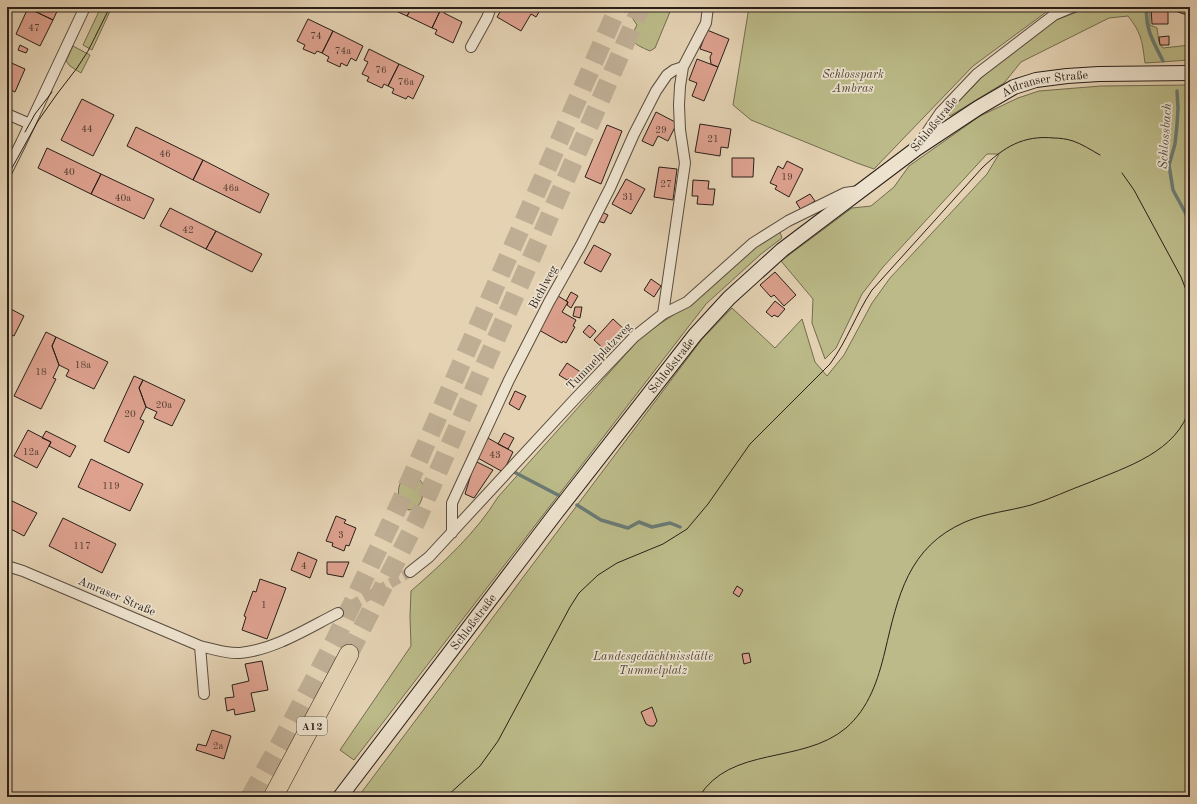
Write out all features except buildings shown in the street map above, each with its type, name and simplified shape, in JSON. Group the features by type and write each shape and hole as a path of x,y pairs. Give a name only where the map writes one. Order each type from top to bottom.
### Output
{"highway":[{"name":"A12","path":"273,797 349,654"}],"main road":[{"name":"Aldranser Straße","path":"916,149 978,108 1014,87 1036,80 1099,74 1190,73"},
{"name":"Schloßstraße","path":"340,797 556,513 705,324 729,298 782,250 916,149"}],"street":[{"path":"7,171 85,7"},
{"path":"471,47 487,18 491,7"},
{"path":"663,314 685,163 680,130 680,86 683,67 706,23 708,7"},
{"name":"Schloßstraße","path":"916,149 940,113 977,74 1054,15 1073,7"},
{"name":"Bichlweg","path":"452,533 452,503 509,380 610,188 634,134 656,91 667,75 674,70 683,67"},
{"path":"7,114 30,124"},
{"name":"Tummelplatzweg","path":"410,572 429,557 452,533 558,417 634,337 663,314 687,302 753,243 788,221 845,193 860,191"},
{"name":"Amraser Straße","path":"7,559 23,571"},
{"name":"Amraser Straße","path":"7,566 23,571 200,646"},
{"path":"204,694 200,646 239,653 259,650 280,642 338,613"}],"green space":[{"path":"101,7 112,7 92,50 83,45"},
{"path":"634,7 672,7 655,48 650,51 634,42 633,35 637,25 631,16"},
{"name":"Schlosspark Ambras","path":"749,7 1053,7 973,66 874,169 751,120 733,105"},
{"path":"1090,7 1150,7 1150,25 1157,28 1159,42 1163,48 1190,45 1190,60 1145,63 1141,38 1128,16 1109,18 1021,62 1004,83 950,116 948,113 982,77 1056,20"},
{"path":"73,46 90,55 81,73 70,66 66,61"},
{"name":"Landesgedächtnisstätte Tummelplatz","path":"1190,85 1190,797 358,797 702,339 732,308 775,348 802,319 815,362 827,376 844,355 872,303 890,278 987,174 999,154 987,154 883,267 862,294 836,348 825,359 812,323 813,299 781,261 852,208 871,206 894,187 909,166 980,116 1018,98 1039,91 1101,86"},
{"path":"780,232 782,238 761,254 706,304 354,760 340,750 411,646 411,591 447,558 480,523 498,497 643,335 687,306 753,248"},
{"path":"409,474 420,480 423,486 423,493 419,505 408,510 404,501 399,498 398,491 401,481"}],"waterway":[{"name":"Schlossbach","path":"1147,7 1146,14 1148,28 1163,61"},
{"name":"Schlossbach","path":"1177,91 1178,108 1175,144 1169,165 1173,190 1186,214 1190,228"},
{"path":"514,472 558,495"},
{"path":"577,505 601,520 628,528 639,522 652,527 670,523 680,527"}],"tunnel":[{"path":"250,797 335,640 400,503 618,7"},
{"path":"349,654 417,520 641,7"},
{"path":"338,613 410,572"}],"tram line":[{"path":"7,177 38,121 88,51 110,7"},
{"path":"25,132 35,114 52,92"},
{"path":"446,797 480,766 498,741 579,593 598,575 617,563 663,544 687,529 708,504 750,444 830,364 872,290 982,168 1006,148 1033,138 1059,138 1073,141 1100,155"},
{"path":"1122,173 1134,190 1181,277 1190,300"},
{"path":"699,797 712,781 729,769 748,762 809,747 828,739 846,728 854,720 867,702 876,683 895,611 908,575 918,559 930,545 946,532 973,519 1038,503 1134,464 1162,447 1174,436 1184,423 1190,407"}]}
